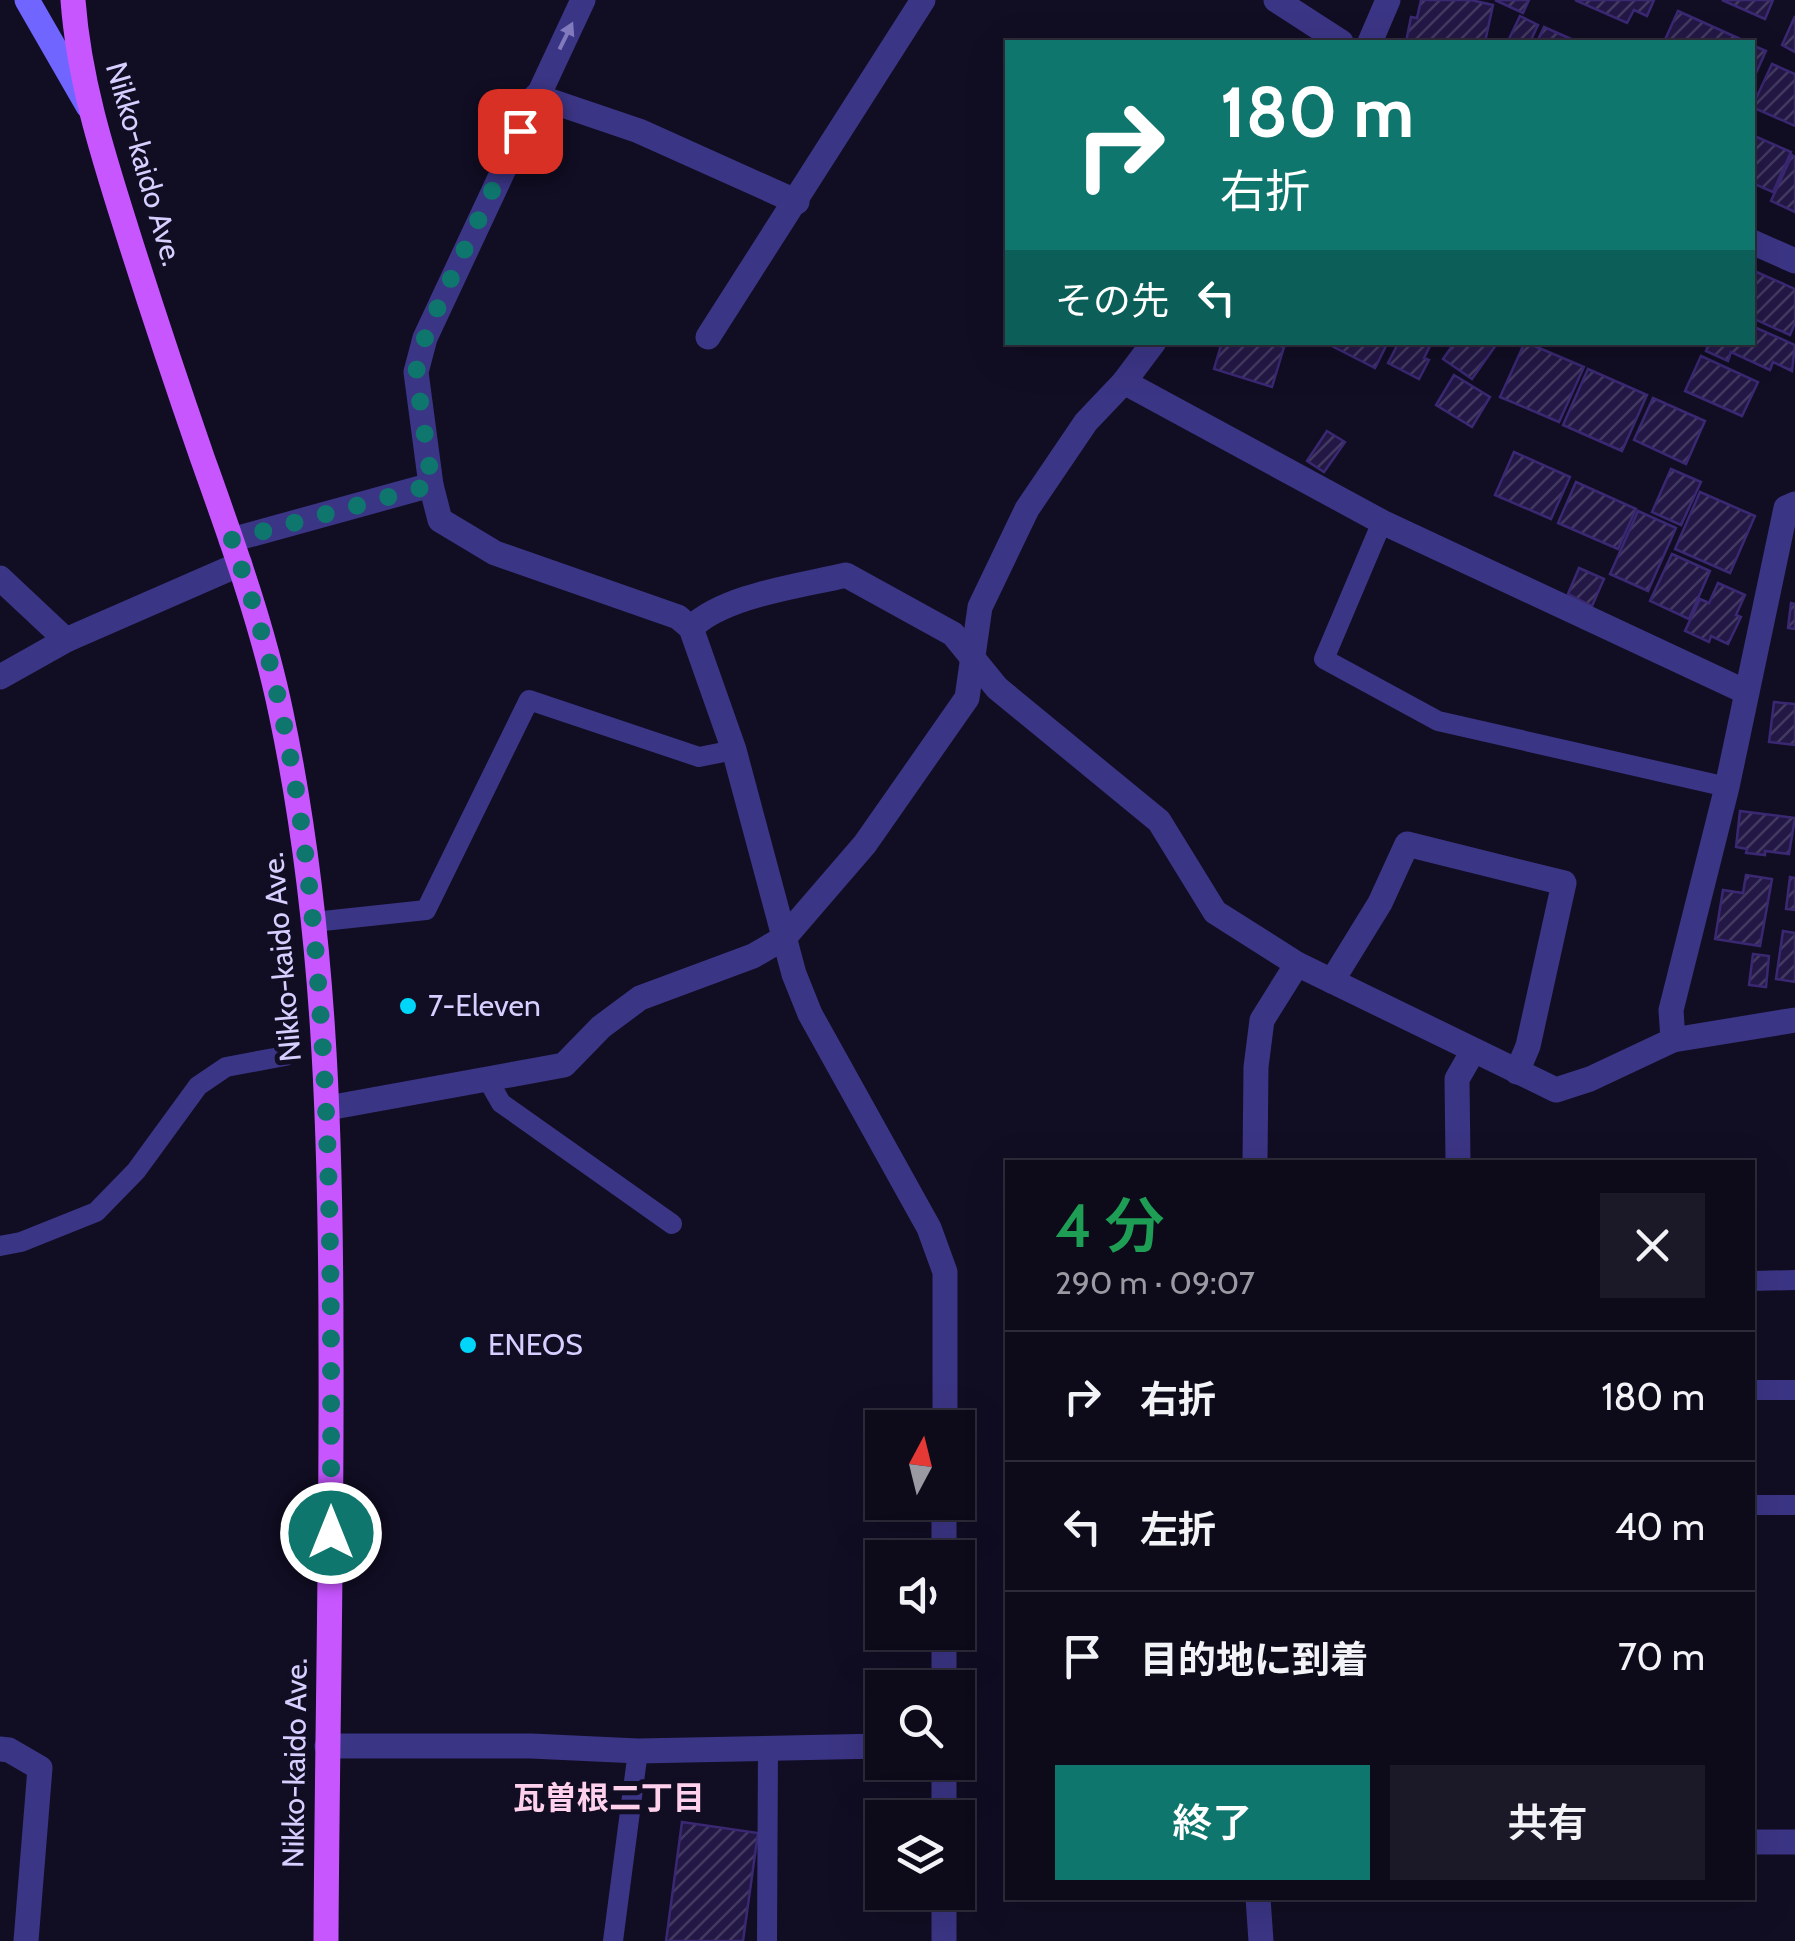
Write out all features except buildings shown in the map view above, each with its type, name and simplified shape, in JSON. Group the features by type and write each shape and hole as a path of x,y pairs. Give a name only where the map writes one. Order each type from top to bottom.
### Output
{"main road":[{"name":"Nikko-kaido Ave.","path":"73,0 88,106 168,360 236,552 280,709 299,807 314,922 328,1108 332,1478 326,1941"}],"street":[{"path":"27,0 88,106"},
{"path":"583,0 425,338 416,372 440,520 495,553 678,618 691,628 734,750 784,938 810,1014 929,1228 945,1272 944,1410"},
{"path":"708,337 924,0"},
{"path":"1276,0 1337,40"},
{"path":"1371,40 1388,0"},
{"path":"536,96 639,131 797,202"},
{"path":"1755,243 1795,261"},
{"path":"328,1108 564,1064 600,1027 640,998 753,956 784,938 864,844 967,698 980,607 1027,509 1086,422 1152,345"},
{"path":"1124,382 1382,522 1746,692"},
{"path":"0,676 236,552 432,485"},
{"path":"1673,1040 1671,1010 1726,788 1786,508 1795,504"},
{"path":"691,628 705,614 846,574 953,634 997,688 1159,821 1215,912 1297,964 1556,1090 1590,1080 1673,1040 1795,1020"},
{"path":"0,578 66,640"},
{"path":"1332,981 1367,927 1408,844 1564,884 1528,1046 1517,1072"},
{"path":"1255,1160 1256,1067 1262,1020 1297,964"},
{"path":"1458,1160 1457,1079 1474,1051"},
{"path":"328,1746 531,1746 638,1751 865,1746"},
{"path":"0,1749 40,1768 26,1941"},
{"path":"1755,1842 1795,1842"},
{"path":"1258,1900 1261,1941"},
{"path":"944,1910 944,1941"}],"lane":[{"path":"1382,522 1324,659 1438,721 1726,788"},
{"path":"314,922 426,910 529,700 699,757 734,750"},
{"path":"0,1246 96,1212 136,1171 198,1086 226,1067 285,1056"},
{"path":"488,1080 501,1103 672,1224"},
{"path":"1755,1281 1795,1280"},
{"path":"1755,1390 1795,1390"},
{"path":"1755,1506 1795,1505"},
{"path":"767,1941 768,1748"},
{"path":"613,1941 638,1751"}],"place":[{"name":"7-Eleven","path":"408,1006"},
{"name":"ENEOS","path":"468,1345"}],"district":[{"name":"瓦曽根二丁目","path":"609,1798"}],"route":[{"path":"331,1533 328,1108 314,922 299,807 280,709 231,540 432,485 416,372 440,302 520,131"}]}
